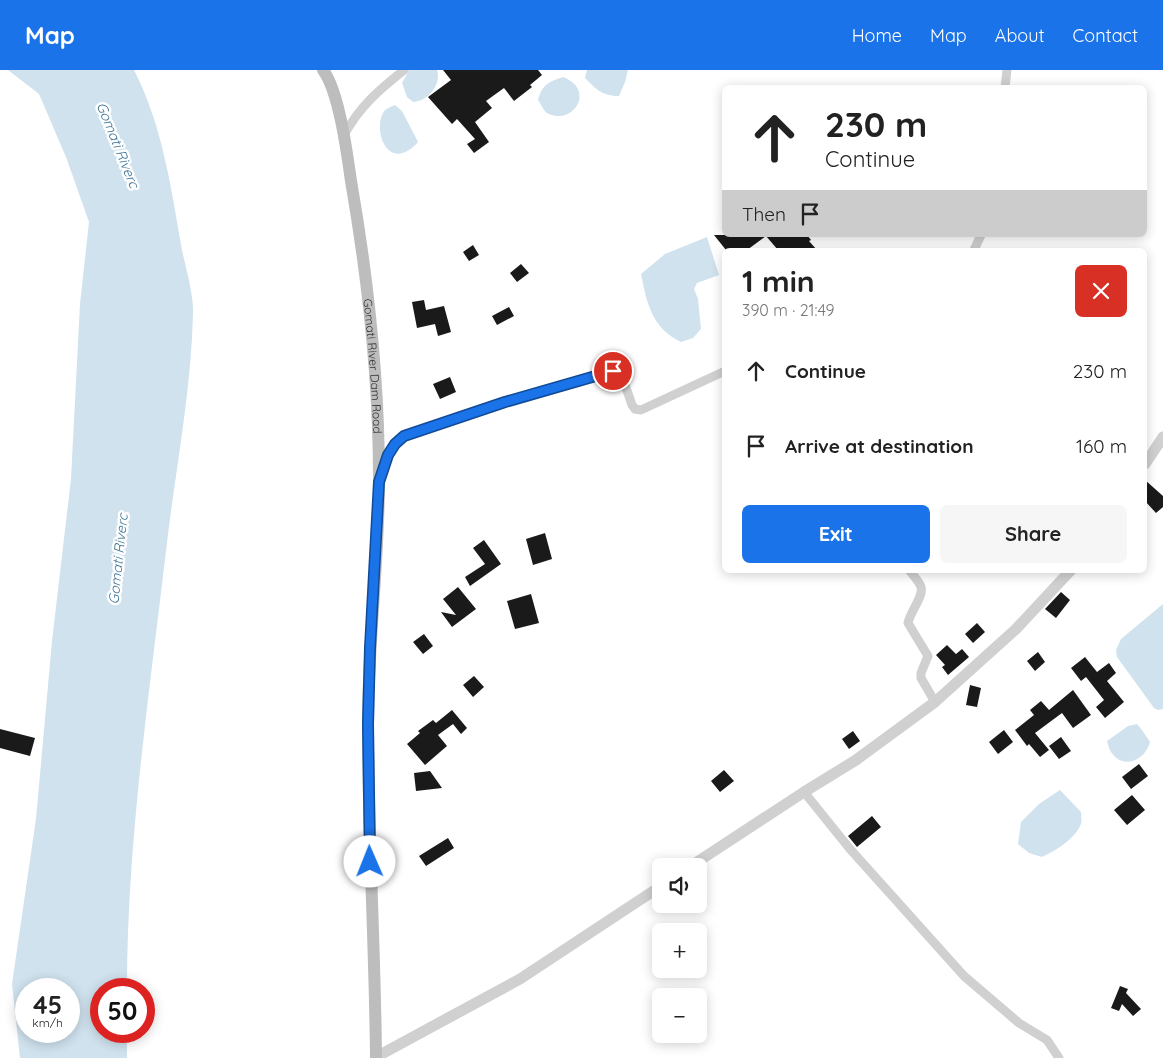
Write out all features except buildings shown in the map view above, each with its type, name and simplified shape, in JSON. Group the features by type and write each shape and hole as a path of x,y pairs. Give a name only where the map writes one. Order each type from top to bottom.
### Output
{"main road":[{"name":"Gomati River Dam Road","path":"323,70 332,84 344,134 356,207 372,332 378,402 379,482 368,724 376,1058"}],"street":[{"path":"344,134 359,110 379,90 404,70"},
{"path":"1005,85 1007,70"},
{"path":"379,482 388,455 395,444 404,436 505,402 613,371 618,372 621,376 632,405 635,409 640,410 722,372"},
{"path":"1147,461 1163,437"},
{"path":"911,573 919,583 921,593 908,623 928,656 921,673 921,678 935,702"},
{"path":"703,858 856,760 935,702 1016,629 1068,573"},
{"path":"804,792 856,856 964,976 1019,1023 1047,1040 1059,1058"},
{"path":"376,1058 520,979 652,892"}],"water":[{"name":"Gomati Riverc","path":"8,70 134,70 152,113 165,158 193,307 192,344 186,403 140,770 131,879 127,978 90,978 90,1043 127,1043 127,1058 20,1058 18,1043 80,1043 80,978 15,978 15,1012 12,984 36,819 52,641 71,479 80,304 89,222 66,157 39,94"},
{"path":"409,70 437,70 437,81 432,92 418,101 413,102 407,97 402,83"},
{"path":"587,70 628,70 619,96 608,95 596,89 585,78"},
{"path":"563,77 573,83 578,90 579,98 577,105 572,111 565,115 556,116 547,113 538,100 541,91 546,85"},
{"path":"395,105 402,111 418,142 407,151 398,154 390,151 385,145 381,137 380,127 381,118 385,110"},
{"path":"707,237 719,275 697,283 694,289 698,299 701,329 693,338 681,342 663,330 652,314 641,274 665,254"},
{"path":"1163,604 1163,709 1158,710 1154,708 1117,657 1116,650 1121,639"},
{"path":"1137,724 1150,742 1147,749 1139,758 1133,761 1121,761 1111,752 1107,741 1128,726"},
{"path":"1060,790 1081,812 1081,824 1074,835 1053,851 1042,857 1029,853 1018,844 1021,822 1039,804"}],"route":[{"path":"370,862 368,724 370,648 379,482 388,455 395,444 404,436 505,402 613,371"}]}
